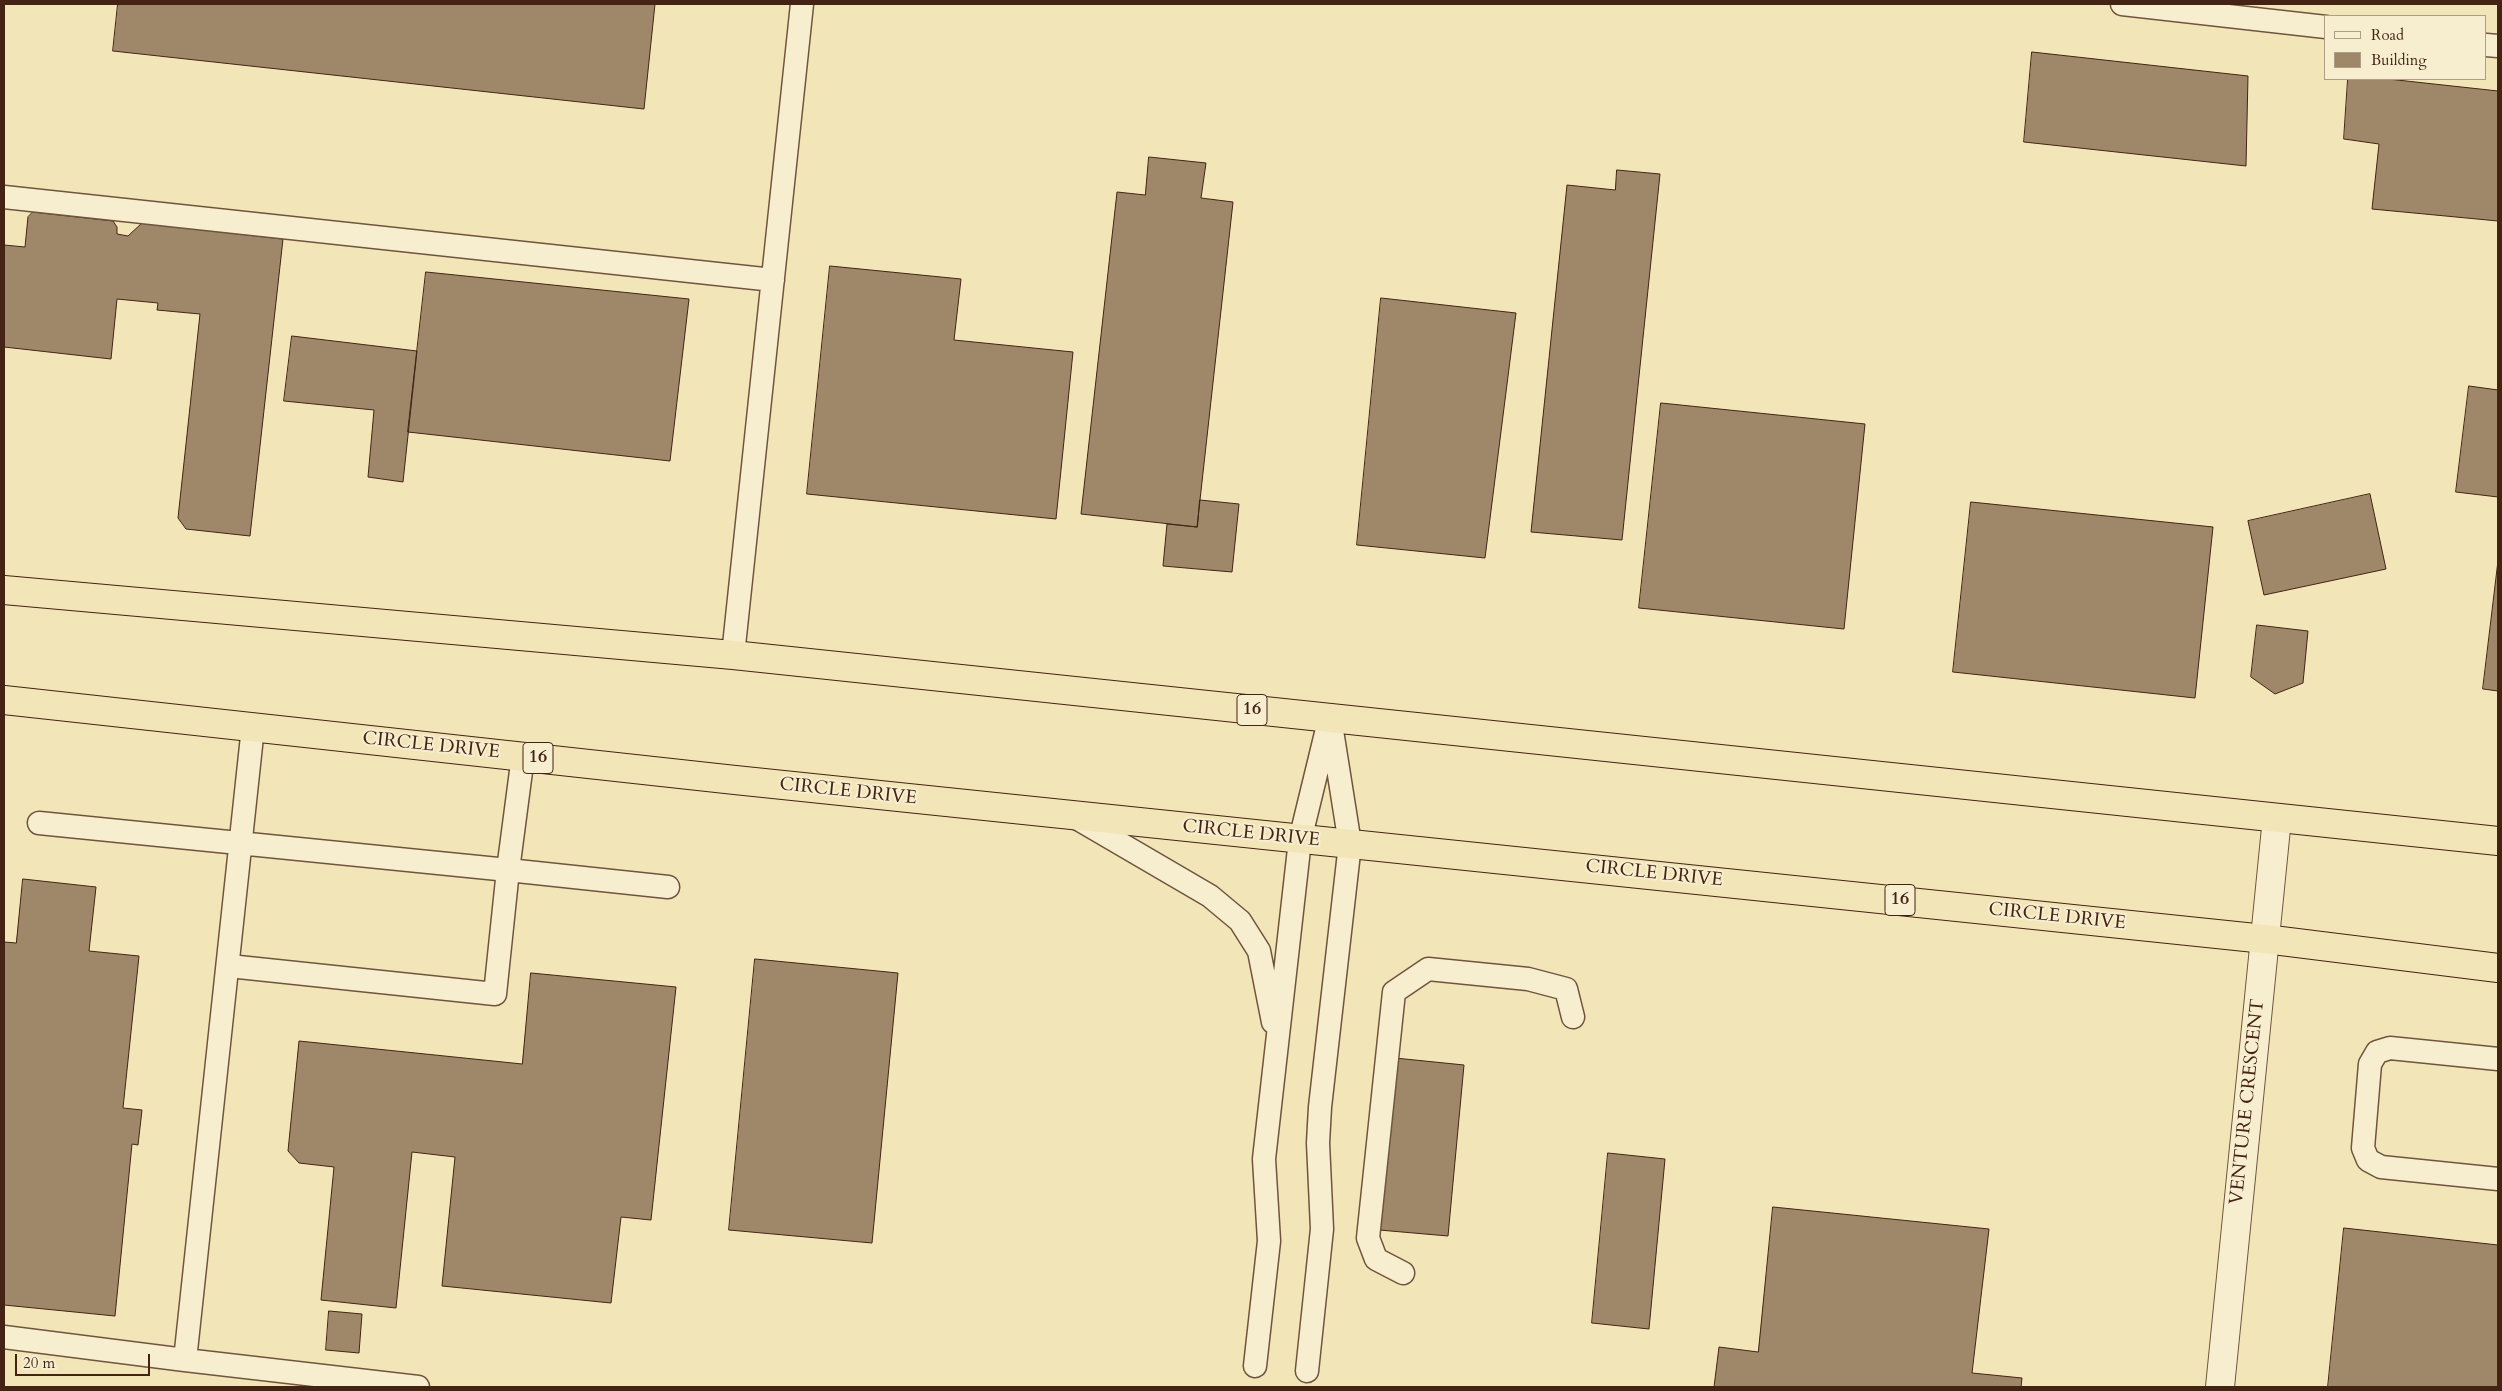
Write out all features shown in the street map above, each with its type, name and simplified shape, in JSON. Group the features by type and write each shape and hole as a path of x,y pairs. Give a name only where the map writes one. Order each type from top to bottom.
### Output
{"highway":[{"name":"16","path":"4,590 733,655 2498,841"},
{"name":"CIRCLE DRIVE","path":"4,700 1300,840 1668,876 2265,939 2498,968"}],"street":[{"name":"VENTURE CRESCENT","path":"2220,1387 2277,818"}],"lane":[{"path":"733,655 802,4"},
{"path":"2122,4 2324,27"},
{"path":"4,197 773,280"},
{"path":"1255,1366 1269,1241 1264,1159 1300,840 1330,718"},
{"path":"1307,1371 1322,1229 1318,1143 1320,1107 1350,844 1330,718"},
{"path":"185,1360 253,727"},
{"path":"228,966 494,994 523,756"},
{"path":"1073,816 1210,896 1240,921 1259,951 1277,1043"},
{"path":"39,823 668,887"},
{"path":"1403,1273 1376,1259 1368,1238 1394,992 1428,969 1528,979 1566,989 1573,1017"},
{"path":"2498,1059 2390,1048 2377,1052 2370,1064 2363,1148 2368,1160 2381,1167 2498,1179"},
{"path":"4,1337 418,1387"}],"building":[{"path":"118,4 655,4 644,109 113,51"},
{"path":"2032,52 2248,76 2246,166 2024,142"},
{"path":"2348,80 2397,80 2498,91 2498,221 2372,209 2379,144 2344,139"},
{"path":"1149,157 1206,163 1201,198 1233,202 1197,527 1081,514 1117,192 1145,195"},
{"path":"1617,170 1660,174 1622,540 1531,532 1567,185 1615,190"},
{"path":"33,212 113,221 117,227 117,234 128,236 142,223 283,239 250,536 186,529 178,518 200,314 157,310 158,303 117,299 111,359 4,347 4,245 25,247 28,217"},
{"path":"830,266 961,279 954,340 1073,352 1056,519 807,494"},
{"path":"426,272 689,299 670,461 408,432"},
{"path":"1381,298 1516,313 1485,558 1357,545"},
{"path":"292,336 417,351 403,482 368,477 374,410 284,401"},
{"path":"2469,386 2498,390 2498,497 2456,492"},
{"path":"1661,403 1865,424 1844,629 1639,608"},
{"path":"2370,494 2386,569 2264,595 2248,521"},
{"path":"1200,500 1239,504 1232,572 1163,566 1167,524 1197,527"},
{"path":"1971,502 2213,527 2195,698 1953,672"},
{"path":"2498,561 2498,691 2483,689"},
{"path":"2257,625 2308,631 2303,683 2275,694 2251,677"},
{"path":"23,879 96,887 89,951 139,956 123,1108 142,1110 138,1145 132,1144 115,1316 4,1305 4,942 16,943"},
{"path":"755,959 898,973 872,1243 729,1230"},
{"path":"531,973 676,987 651,1220 621,1217 611,1303 442,1286 455,1157 412,1152 396,1308 321,1300 334,1167 299,1163 288,1151 299,1041 522,1064"},
{"path":"1395,1058 1464,1065 1448,1236 1379,1230"},
{"path":"1608,1153 1665,1159 1649,1329 1592,1323"},
{"path":"1773,1207 1989,1229 1972,1373 2022,1378 2021,1387 1714,1387 1719,1347 1758,1352"},
{"path":"2344,1228 2498,1245 2498,1387 2328,1387"},
{"path":"329,1311 362,1314 359,1353 326,1350"}]}
